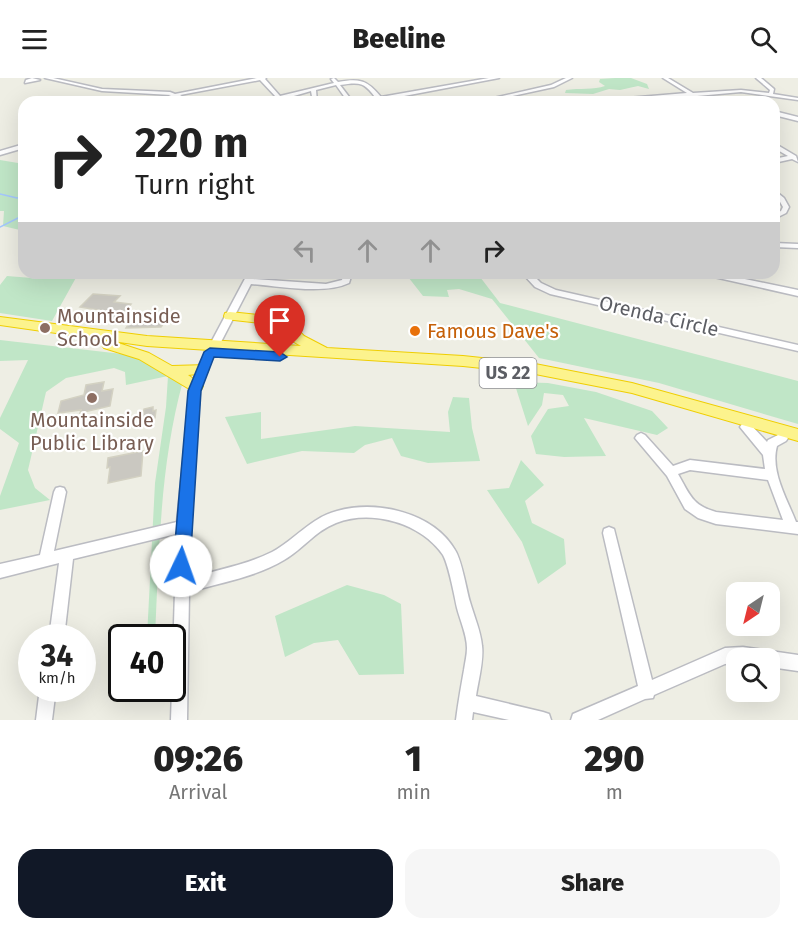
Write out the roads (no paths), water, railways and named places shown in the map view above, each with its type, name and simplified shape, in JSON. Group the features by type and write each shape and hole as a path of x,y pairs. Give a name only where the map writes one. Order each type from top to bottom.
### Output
{"highway":[{"path":"230,316 282,321 299,339 324,352"},
{"name":"US 22","path":"0,321 212,350 324,352 530,368 632,388 798,435"},
{"name":"US 22","path":"0,329 104,344 212,350 530,375 615,391 798,442"},
{"path":"104,344 130,350 196,386"},
{"path":"172,371 202,369"}],"street":[{"path":"47,78 95,90 176,95"},
{"path":"173,96 263,78 278,96"},
{"path":"332,78 346,96"},
{"path":"402,96 498,78"},
{"path":"506,96 552,86 570,78"},
{"path":"665,78 694,96"},
{"path":"758,78 772,90 771,94"},
{"path":"208,80 215,87"},
{"path":"291,96 352,80 365,83 377,96"},
{"path":"313,90 314,96"},
{"path":"664,96 741,91 798,99"},
{"path":"780,114 798,119"},
{"path":"0,153 18,148"},
{"path":"780,149 796,158"},
{"path":"780,160 796,158"},
{"path":"780,196 786,207 780,214"},
{"path":"780,245 798,246"},
{"path":"179,720 183,525 196,386 202,369 249,279"},
{"path":"268,279 332,286 346,279"},
{"name":"Orenda Circle","path":"532,279 538,285 553,292 798,348"},
{"path":"733,279 798,293"},
{"path":"746,427 769,454"},
{"path":"641,438 671,472 689,505 702,514 716,519 795,528 772,475 769,454 772,443 782,438"},
{"path":"671,472 690,465 772,475"},
{"path":"46,559 60,492"},
{"path":"180,587 270,560 292,547 321,523 342,514 363,512 416,524 436,535 450,554 473,633 475,659 464,720"},
{"path":"0,571 183,525"},
{"path":"609,533 647,692"},
{"path":"58,624 67,554"},
{"path":"579,720 725,656 743,655 798,663"},
{"path":"44,720 46,702"},
{"path":"467,702 543,720"}],"waterway":[{"path":"0,194 18,198"},
{"path":"0,227 18,218"}],"place":[{"name":"Mountainside School","path":"45,328"},
{"name":"Famous Dave's","path":"415,331"},
{"name":"Mountainside Public Library","path":"92,398"}]}
